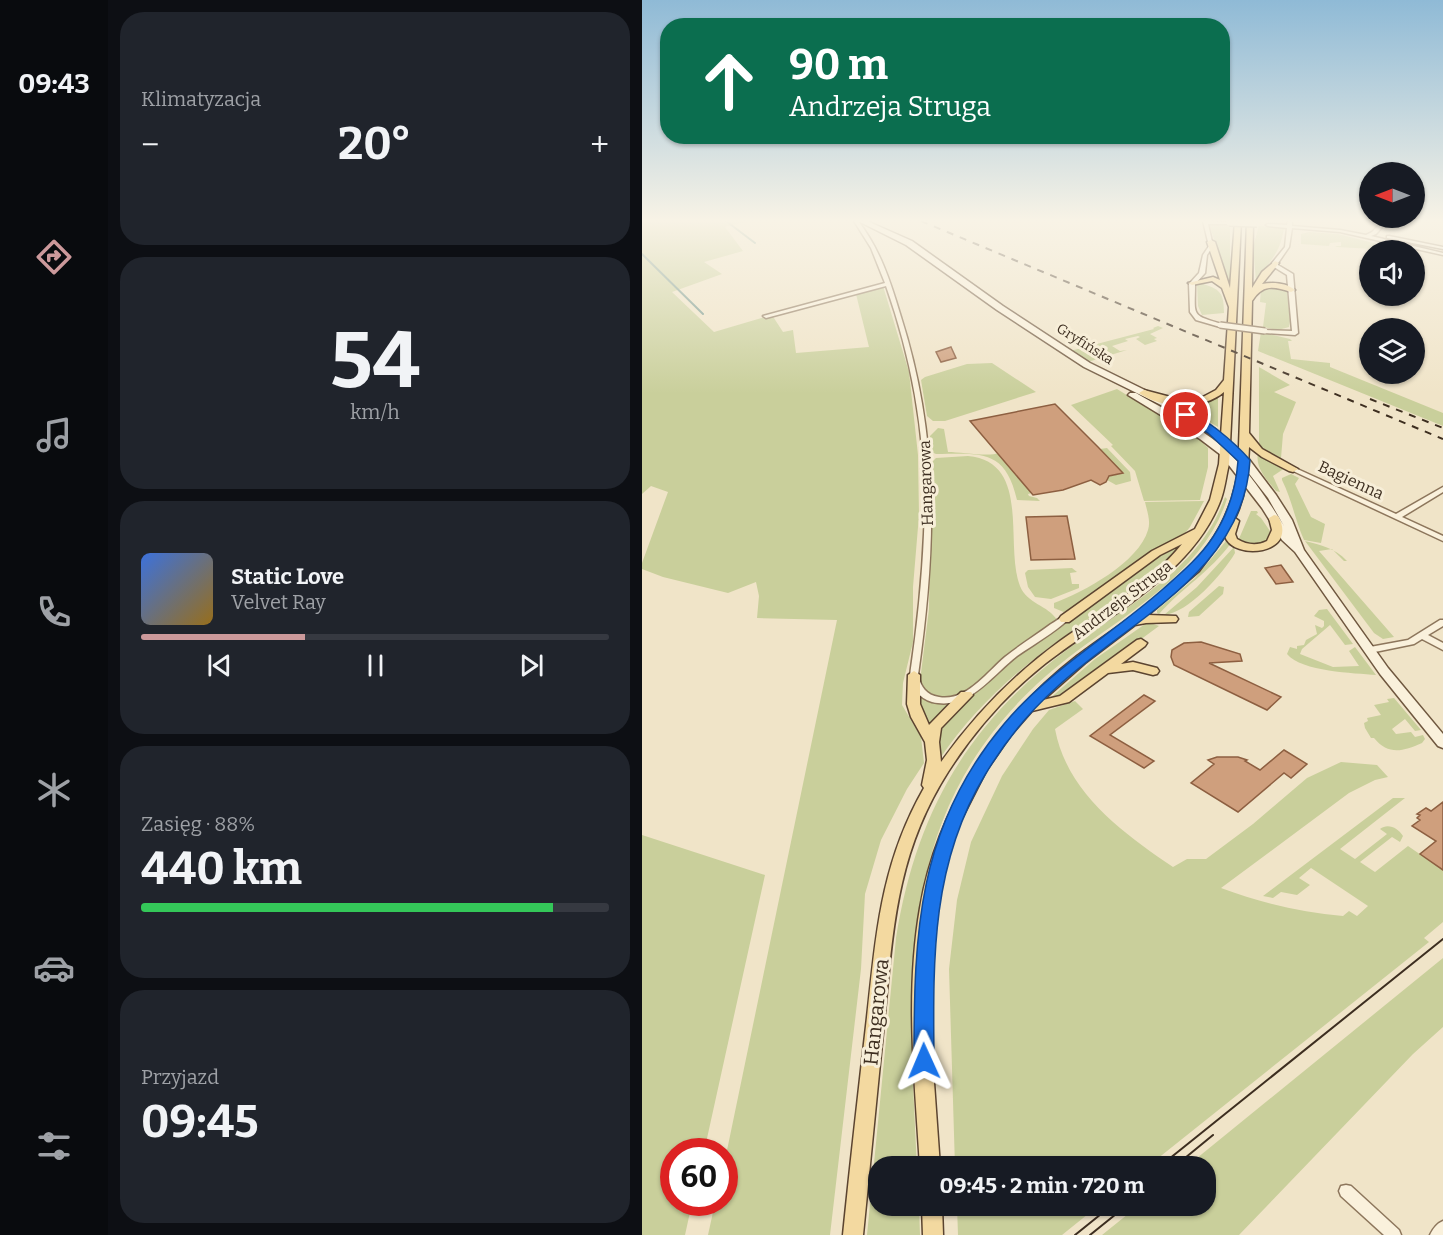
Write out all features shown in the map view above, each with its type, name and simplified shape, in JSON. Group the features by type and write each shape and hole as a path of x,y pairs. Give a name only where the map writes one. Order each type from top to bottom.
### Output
{"main road":[{"path":"1192,283 1213,279 1225,286"},
{"path":"1223,279 1233,309"},
{"name":"Andrzeja Struga","path":"927,795 958,746 999,699 1052,653 1159,575 1186,549 1201,530 1214,507 1220,490 1225,447 1233,279"},
{"name":"Andrzeja Struga","path":"929,1156 923,1014 924,962 929,909 945,841 961,803 994,749 1026,708 1078,661 1179,584 1204,558 1224,531 1238,500 1243,474 1249,279"},
{"path":"1248,301 1263,279"},
{"path":"1254,290 1271,285 1283,286 1291,290"},
{"path":"1143,393 1171,402 1194,403 1214,397 1228,381"},
{"path":"1245,434 1255,448 1293,469"},
{"path":"1238,500 1230,534 1232,541 1239,546 1256,548 1271,542 1277,533 1274,518"},
{"path":"1065,619 1156,553 1201,530"},
{"path":"1130,623 1146,619 1172,619"},
{"path":"1026,708 1064,699 1141,643"},
{"path":"1104,670 1127,666 1153,671"},
{"path":"914,675 912,706 932,742"},
{"path":"927,795 934,760 932,742 935,727 966,696"},
{"name":"Hangarowa","path":"853,1235 885,929 897,864 907,835 927,795"},
{"path":"932,1216 933,1235"}],"street":[{"name":"Hangarowa","path":"886,279 913,362 927,456 927,578 914,675"},
{"name":"Gryfińska","path":"959,279 1000,308 1110,378 1244,460 1283,513 1299,550"},
{"path":"1196,279 1192,283 1194,315 1204,322 1295,333 1290,279"},
{"path":"766,316 888,284"},
{"name":"Gryfińska","path":"1110,378 1195,420 1225,447 1286,538 1299,550 1384,671 1443,743"},
{"name":"Bagienna","path":"1293,469 1443,538"},
{"name":"Bagienna","path":"1397,517 1443,489"},
{"path":"914,675 919,690 928,697 942,701 957,700 966,696 1009,659 1065,619"},
{"path":"1370,650 1402,644 1443,622"},
{"path":"1422,635 1443,647"},
{"path":"1346,1191 1394,1235"},
{"path":"1437,1235 1443,1228"}],"green space":[{"path":"642,279 709,279 672,292 714,332 772,315 783,332 793,330 796,353 869,347 856,294 883,286 909,372 918,455 919,515 913,587 913,642 903,683 902,705 921,737 924,763 907,789 881,840 865,894 861,969 830,1235 708,1235 712,1216 738,1216 738,1138 730,1138 837,620 757,618 759,596 756,582 728,593 663,577 642,569 642,563 668,492 651,486 642,494"},
{"path":"1200,283 1220,292 1224,313 1202,315 1198,306 1197,284"},
{"path":"1274,286 1287,291 1290,321 1289,327 1278,330 1263,327 1266,303 1260,302 1261,289"},
{"path":"1158,326 1163,328 1150,334 1157,338 1154,339 1157,341 1145,345 1136,339 1140,337 1138,336 1125,339 1128,341 1112,346 1120,351 1127,350 1091,361 1084,360 1070,351 1154,329"},
{"path":"1261,332 1290,339 1292,341 1288,341 1291,359 1330,363 1330,367 1359,379 1359,384 1372,384 1443,413 1443,426 1258,351"},
{"path":"992,363 1036,392 945,421 933,421 927,416 921,380 967,364"},
{"path":"1259,367 1290,385 1274,392 1296,402 1283,434 1281,458 1259,447"},
{"path":"1117,389 1200,440 1208,448 1208,467 1200,500 1144,501 1135,471 1111,446 1113,445 1071,405"},
{"path":"1218,397 1218,427 1180,405 1202,404"},
{"path":"938,428 944,429 948,452 998,453 1032,493 1028,494 1029,496 1040,501 1017,500 1012,483 1005,471 988,457 931,452 930,436"},
{"path":"1107,448 1130,472 1131,481 1116,485 1107,480 1107,477 1123,473 1100,449"},
{"path":"1258,453 1285,468 1273,476 1280,492 1276,491 1262,473 1258,464"},
{"path":"968,456 988,462 1001,473 1008,489 1012,508 1016,569 1020,586 1027,597 1057,620 1005,657 963,694 947,698 927,693 920,681 929,609 931,463 936,458"},
{"path":"1291,474 1299,478 1295,484 1311,517 1325,524 1321,543 1304,540 1282,480"},
{"path":"1225,497 1227,499 1216,524 1202,547 1184,567 1165,586 1077,651 1017,704 973,760 943,820 924,883 915,949 912,1019 916,1156 875,1156 896,938 905,893 917,851 932,812 951,776 974,741 1001,709 1032,678 1068,649 1159,584 1198,546 1213,523"},
{"path":"1204,501 1182,537 1066,613 1054,608 1054,603 1095,584 1134,553 1143,542 1149,527 1145,502"},
{"path":"1251,511 1257,511 1256,514 1270,531 1268,537 1270,539 1262,543 1250,544 1238,541"},
{"path":"1226,541 1231,543 1223,553 1159,614 1157,613 1157,610 1195,578"},
{"path":"1305,541 1331,549 1319,551 1394,637 1383,639 1374,633"},
{"path":"1179,546 1158,570 1142,583 1058,641 1008,681 964,726 939,760 935,736 975,691 998,671 1123,584 1156,557"},
{"path":"1234,547 1235,553 1229,562 1204,591 1184,607 1164,615 1197,587"},
{"path":"1072,568 1077,572 1070,573 1072,584 1079,584 1079,588 1051,599 1035,597 1028,587 1025,573 1028,570"},
{"path":"1219,586 1224,587 1223,594 1199,616 1188,617 1189,612"},
{"path":"1327,609 1353,644 1345,645 1330,625 1302,649 1300,654 1333,667 1359,666 1349,651 1355,647 1376,675 1316,668 1304,665 1287,654 1290,647 1297,649 1297,646 1304,645 1306,640 1317,634 1315,625 1322,628 1324,621 1314,616 1319,610"},
{"path":"1148,622 1159,626 1068,693 1048,700 1095,659"},
{"path":"914,691 928,701 952,704 929,727"},
{"path":"1394,698 1421,730 1415,731 1405,719 1392,729 1396,734 1411,732 1415,737 1423,735 1425,739 1422,743 1396,750 1385,747 1371,738 1364,723 1368,721 1367,718 1381,715 1374,705 1389,702 1387,699"},
{"path":"1075,701 1083,709 1055,729 1061,752 1071,773 1084,792 1117,825 1173,867 1187,859 1206,859 1253,824 1307,778 1341,762 1377,765 1388,777 1375,780 1349,793 1221,888 1296,909 1343,916 1349,911 1357,916 1368,906 1311,868 1299,878 1310,885 1297,895 1281,892 1273,898 1263,896 1393,798 1405,798 1340,849 1355,859 1387,834 1380,829 1389,826 1403,836 1400,842 1392,837 1360,862 1375,872 1408,846 1443,870 1443,922 1424,938 1429,942 1161,1156 955,1156 949,969 957,900 971,842 1002,776 1033,729 1049,710"},
{"path":"642,835 765,875 707,1138 660,1138 660,1216 689,1216 685,1235 642,1235"},
{"path":"1443,958 1443,1027 1413,1054 1239,1235 1102,1235 1126,1216 1216,1216 1216,1156 1200,1156"},
{"path":"869,1216 919,1216 920,1235 867,1235"},
{"path":"957,1216 1086,1216 1062,1235 958,1235"}],"building":[{"path":"951,347 956,358 941,362 936,352"},
{"path":"1055,404 1123,473 1109,476 1106,482 1100,485 1091,480 1063,490 1033,495 970,421"},
{"path":"1067,516 1075,559 1031,560 1026,517"},
{"path":"1281,565 1293,582 1276,584 1265,568"},
{"path":"1201,642 1240,654 1242,661 1209,663 1281,697 1267,710 1174,665 1171,657 1172,650 1184,643"},
{"path":"1144,695 1155,701 1110,735 1154,761 1144,768 1090,736"},
{"path":"1284,750 1307,764 1291,778 1284,773 1238,812 1191,783 1214,764 1208,760 1217,757 1238,757 1247,760 1245,761 1260,770"},
{"path":"1443,802 1443,870 1420,854 1436,841 1412,826 1420,820 1417,818 1420,815 1417,814 1426,808 1431,811"}],"waterway":[{"path":"667,279 703,314"}],"tram line":[{"path":"1173,1156 1443,939"},
{"path":"1187,1156 1213,1135"},
{"path":"1075,1235 1099,1216"},
{"path":"1090,1235 1114,1216"}],"railway":[{"path":"1059,279 1443,439"},
{"path":"1370,399 1443,428"}],"route":[{"path":"924,1061 923,970 932,890 948,831 961,803 994,749 1026,708 1078,661 1179,584 1218,540 1235,507 1243,478 1244,460 1212,431 1186,415"}]}
